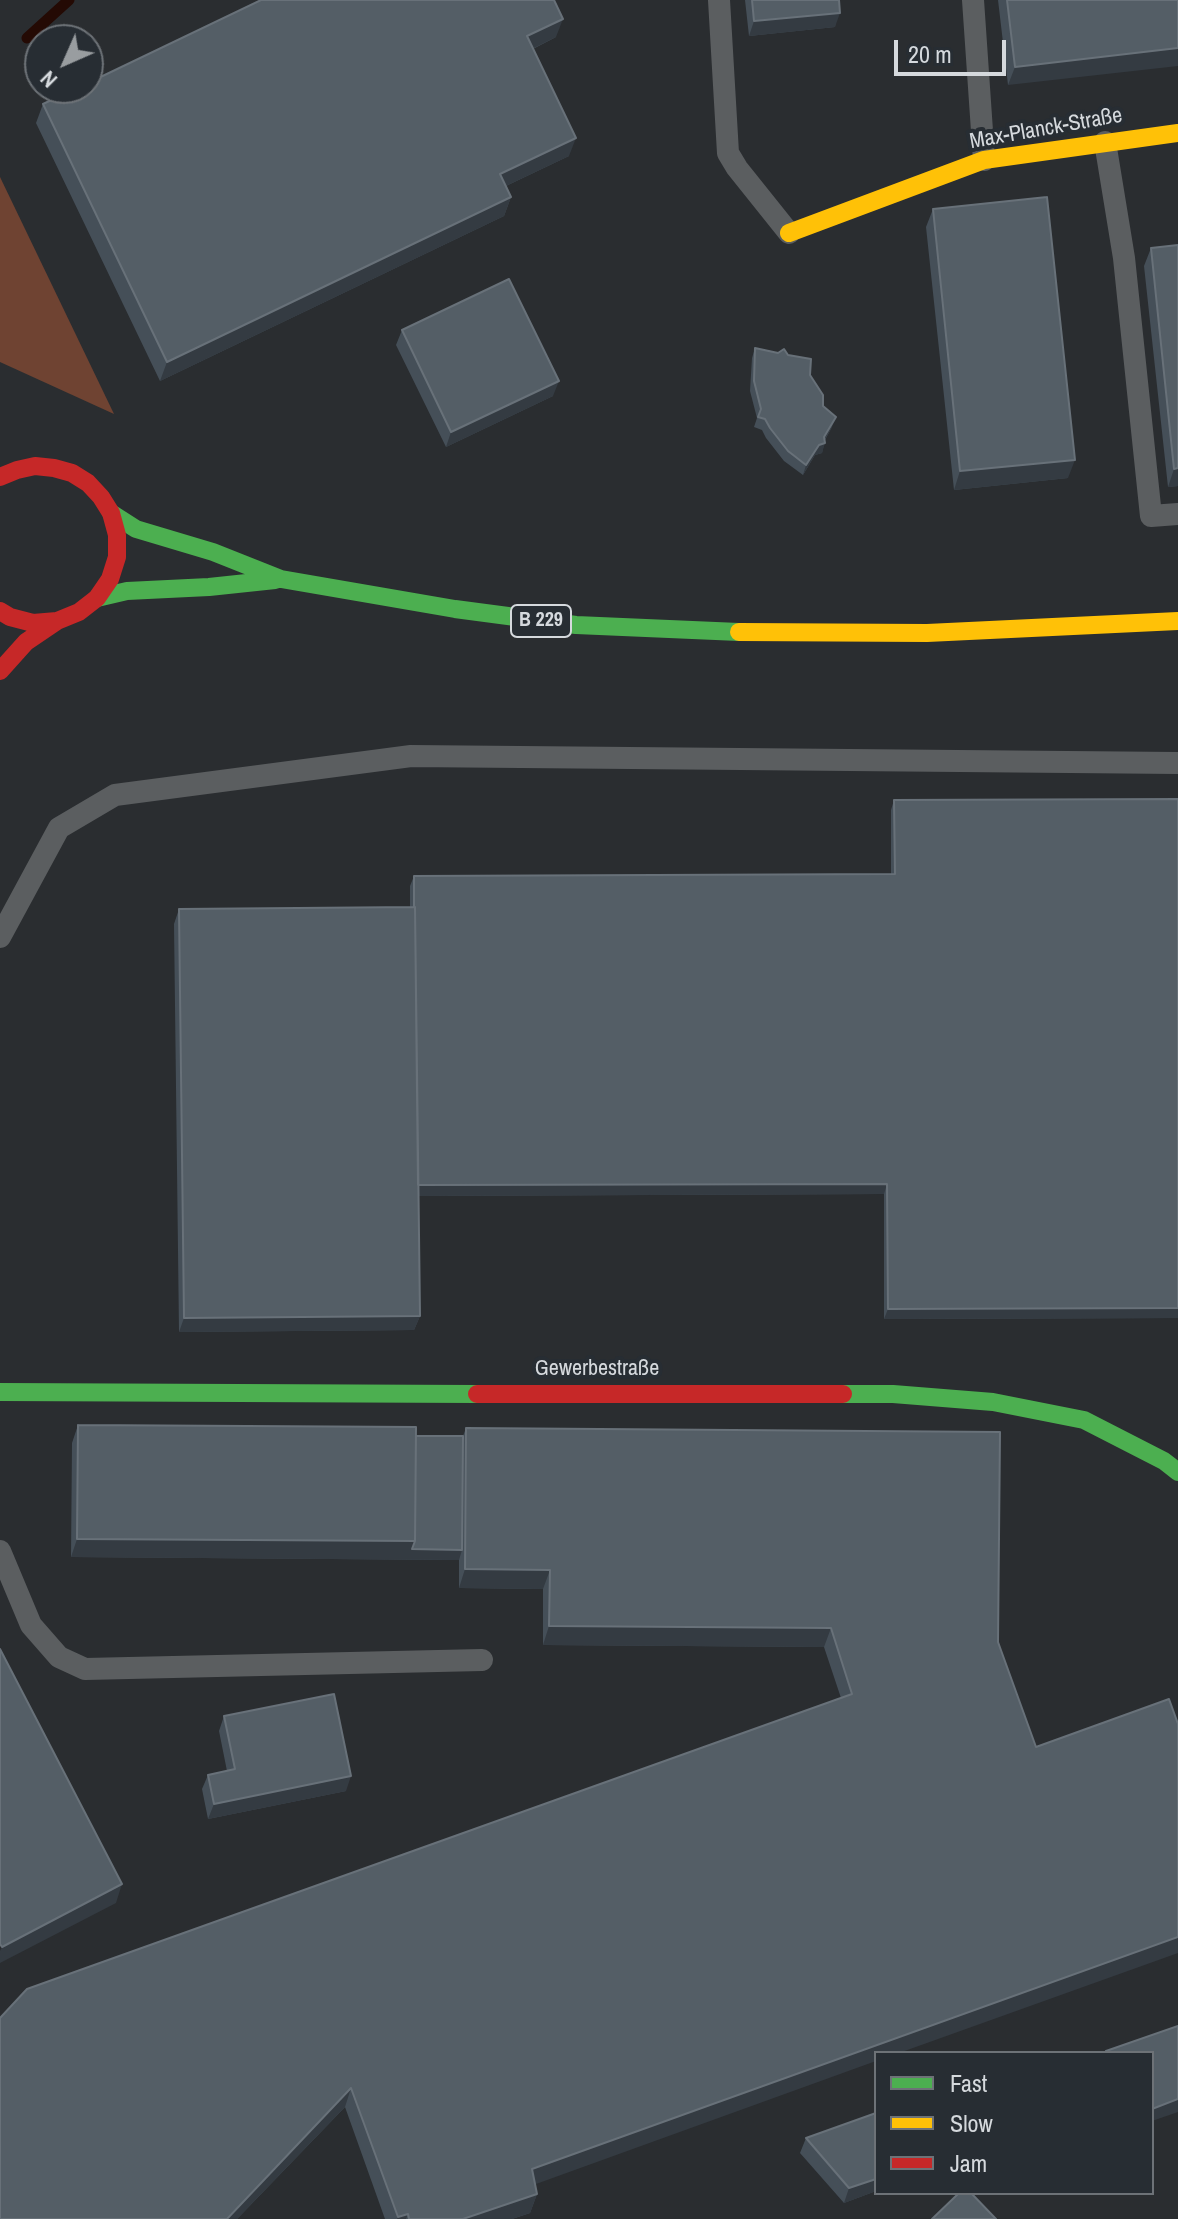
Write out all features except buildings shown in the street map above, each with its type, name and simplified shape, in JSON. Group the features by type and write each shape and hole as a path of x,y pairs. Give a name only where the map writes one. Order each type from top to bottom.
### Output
{"main road":[{"name":"Max-Planck-Straße","path":"789,233 984,160 1178,133"},
{"path":"0,477 35,466 72,473 88,483 101,497 111,513 117,535 117,557 110,579 97,598 79,612 57,621 26,642 0,671"},
{"name":"B 229","path":"111,513 136,529 213,552 281,579 455,609 576,625 803,634 927,633 1178,621"},
{"name":"B 229","path":"97,598 127,591 281,579"},
{"path":"0,611 33,623 57,621"},
{"name":"Gewerbestraße","path":"0,1392 893,1394 993,1402 1084,1420 1164,1461 1178,1472"}],"lane":[{"path":"719,0 728,153 789,233"},
{"path":"973,0 984,160"},
{"path":"1105,142 1124,258 1151,516 1178,514"},
{"path":"0,937 59,828 115,795 411,756 1178,763"},
{"path":"0,1551 31,1625 59,1657 85,1669 482,1660"}],"shaded area":[{"path":"0,177 114,414 0,362"}],"waterway":[{"path":"42,24 69,0"}],"traffic: fast":[{"path":"111,513 136,529 213,552 281,579 455,609 576,625 739,632"},
{"path":"97,598 127,591 275,580"},
{"path":"0,1392 477,1394"},
{"path":"843,1394 893,1394 993,1402 1084,1420 1164,1461 1178,1472"}],"traffic: slow":[{"path":"789,233 984,160 1178,133"},
{"path":"739,632 927,633 1178,621"}],"traffic: jam":[{"path":"0,477 35,466 72,473 88,483 101,497 111,513 117,535 117,557 110,579 97,598 79,612 57,621 33,623 0,611"},
{"path":"0,671 26,642 57,621"},
{"path":"477,1394 843,1394"}]}
